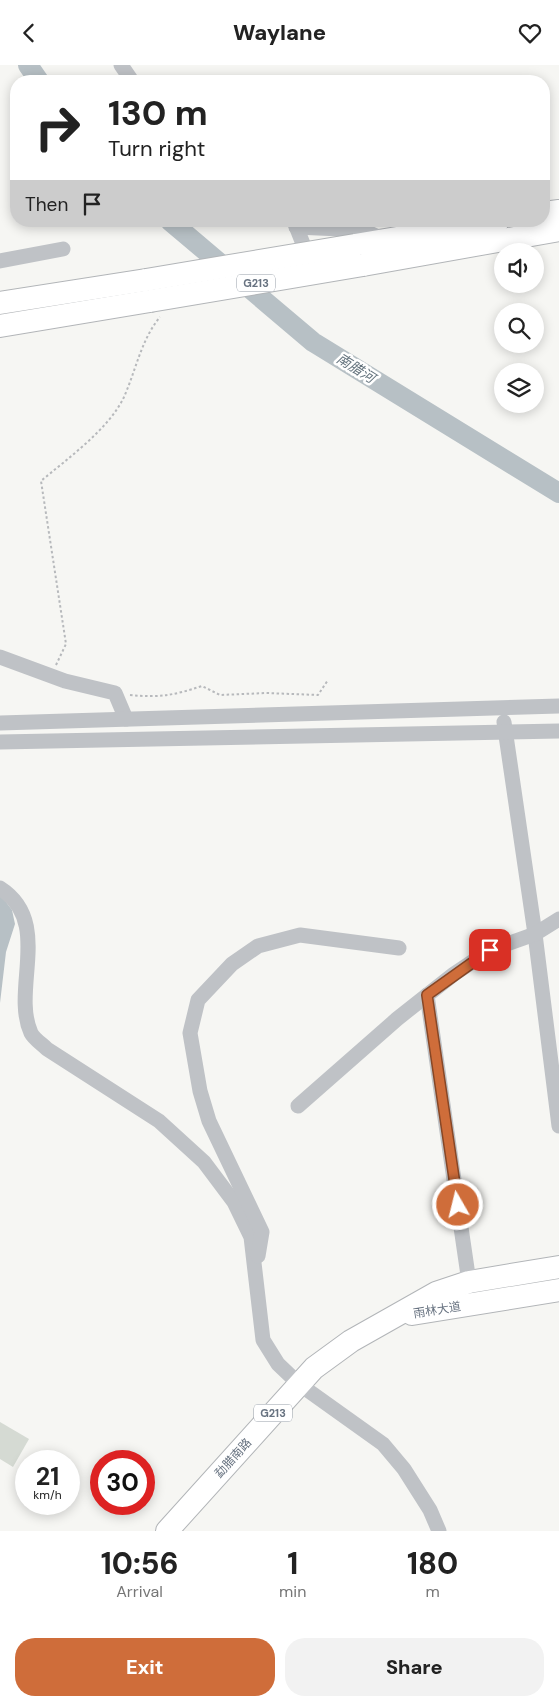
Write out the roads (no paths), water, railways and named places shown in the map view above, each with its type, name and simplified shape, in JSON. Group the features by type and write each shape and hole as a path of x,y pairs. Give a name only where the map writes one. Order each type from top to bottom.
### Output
{"highway":[{"name":"G213","path":"359,255 386,241 464,227"},
{"name":"G213","path":"0,326 359,255 410,257 559,230"},
{"name":"G213","path":"0,303 51,295 154,297"},
{"name":"雨林大道","path":"396,1317 436,1293 469,1282 559,1267"},
{"name":"雨林大道","path":"396,1317 441,1308 559,1290"},
{"name":"勐腊南路","path":"166,1531 314,1368 351,1341 396,1317"}],"street":[{"path":"296,227 308,259 333,279 384,271 410,257"},
{"path":"329,227 363,230 386,241"},
{"path":"0,261 63,249"},
{"path":"0,293 51,295"},
{"path":"0,657 51,676 115,693 126,719"},
{"path":"0,723 559,705"},
{"path":"503,707 535,934 559,1127"},
{"path":"18,723 18,741"},
{"path":"0,742 505,730 559,731"},
{"path":"0,888 9,893 20,908 29,935 26,1017 32,1034 48,1049 159,1121 204,1162 234,1202 251,1237 264,1340 278,1364 300,1384 383,1444 404,1469 430,1510 439,1531"},
{"path":"298,1106 427,995 490,950 535,934 559,919"},
{"path":"256,1277 262,1232 208,1121 200,1091 190,1033 198,1000 232,964 258,946 283,939 300,935 399,948"},
{"path":"427,995 469,1282"}],"waterway":[{"name":"南腊河","path":"28,65 35,75"},
{"name":"南腊河","path":"177,227 313,342 559,493"}]}
